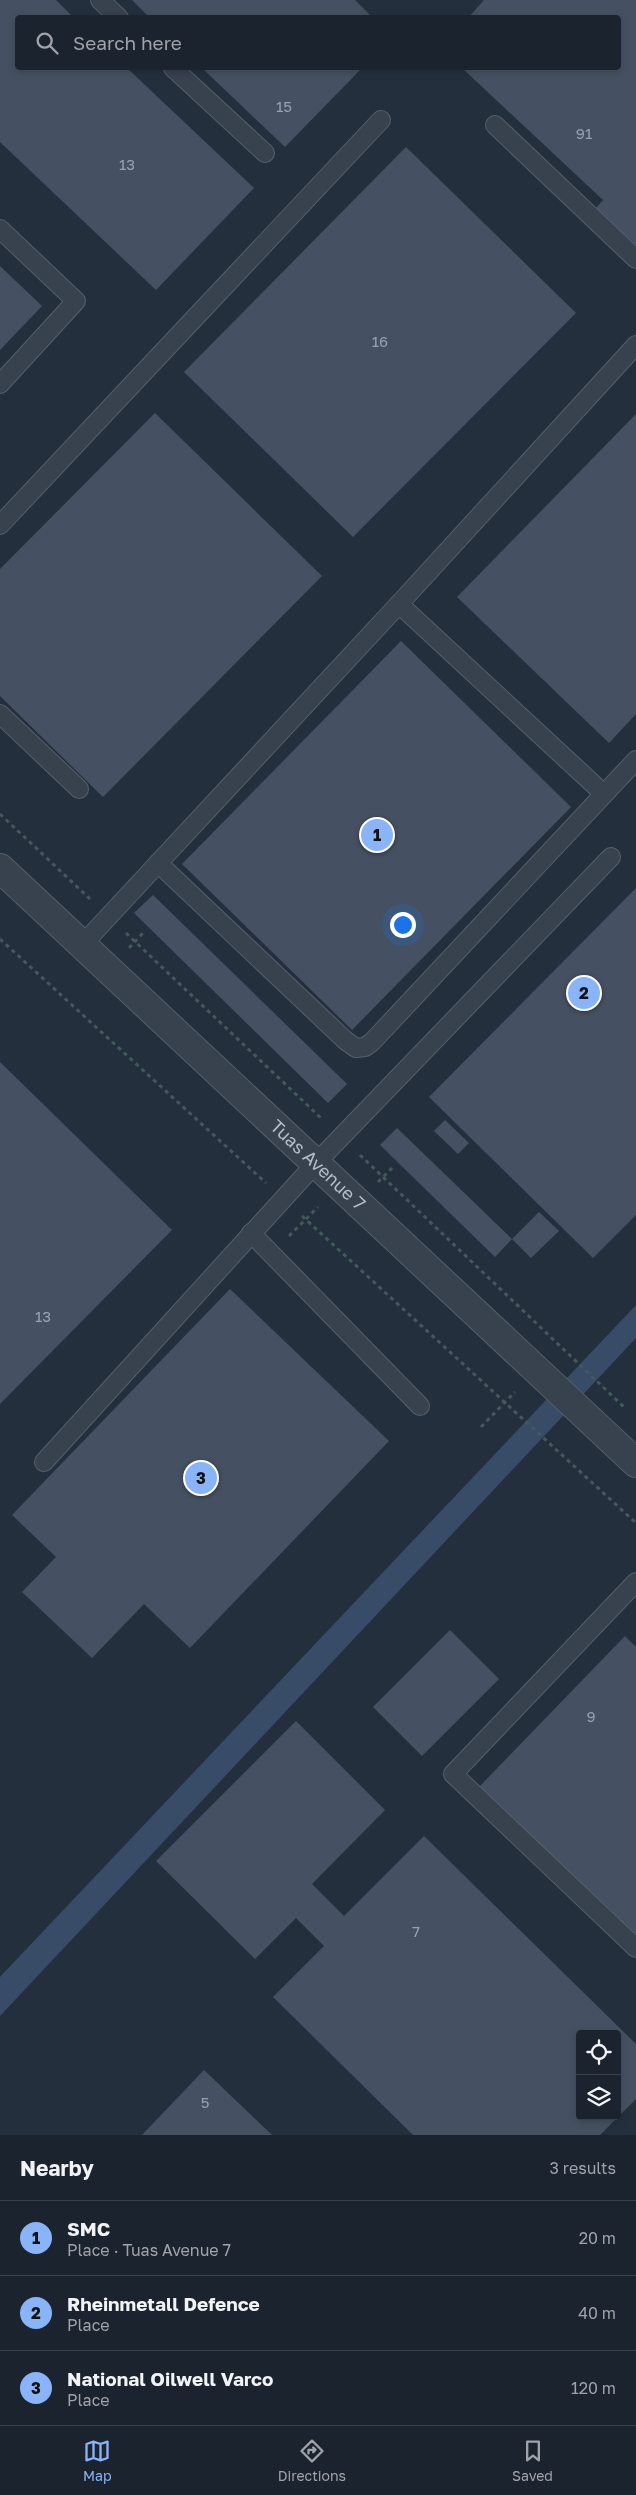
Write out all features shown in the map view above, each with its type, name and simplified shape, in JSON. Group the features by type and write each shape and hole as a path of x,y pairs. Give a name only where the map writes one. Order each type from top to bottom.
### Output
{"street":[{"name":"Tuas Avenue 7","path":"0,868 636,1463"}],"lane":[{"path":"100,0 116,15"},
{"path":"175,70 266,153"},
{"path":"0,525 381,120"},
{"path":"495,125 636,259"},
{"path":"0,229 76,301 0,384"},
{"path":"83,944 399,604 636,345"},
{"path":"399,604 604,794"},
{"path":"0,714 79,789"},
{"path":"158,863 346,1041 356,1048 372,1042 636,760"},
{"path":"44,1462 316,1162 611,857"},
{"path":"251,1234 420,1406"},
{"path":"636,1582 452,1774 636,1948"}],"path":[{"path":"0,814 630,1412"},
{"path":"0,939 636,1523"},
{"path":"288,1237 340,1185"},
{"path":"481,1427 536,1370"}],"water":[{"path":"636,1305 636,1338 0,2016 0,1977"}],"building":[{"path":"0,0 56,0 71,15 15,15 15,70 129,70 254,188 156,290 0,142"},
{"path":"132,0 355,0 370,15 147,15"},
{"path":"484,0 636,0 636,248 595,209 603,200 464,70 621,70 621,15 471,15"},
{"path":"204,70 360,70 285,147"},
{"path":"406,147 576,313 353,537 184,372"},
{"path":"0,266 42,306 0,350"},
{"path":"155,413 322,576 103,797 0,696 0,569"},
{"path":"636,414 636,714 609,743 457,597"},
{"path":"401,641 571,807 352,1030 182,864"},
{"path":"636,888 636,1215 593,1258 429,1097"},
{"path":"153,895 347,1084 328,1103 134,913"},
{"path":"0,1062 172,1230 0,1404"},
{"path":"445,1120 469,1143 458,1154 434,1131"},
{"path":"397,1128 512,1239 495,1257 380,1145"},
{"path":"539,1212 559,1231 531,1258 512,1239"},
{"path":"230,1289 389,1441 190,1648 144,1604 92,1658 22,1592 56,1557 12,1515"},
{"path":"450,1630 499,1679 422,1756 373,1707"},
{"path":"625,1636 636,1647 636,1936 479,1787"},
{"path":"296,1721 385,1810 312,1884 344,1916 424,1836 636,2044 636,2099 621,2114 621,2030 576,2030 576,2120 615,2120 600,2135 413,2135 273,1997 324,1946 296,1918 255,1959 156,1861"},
{"path":"204,2070 272,2135 142,2135"}],"place":[{"name":"SMC","path":"377,835"},
{"name":"Rheinmetall Defence","path":"584,993"},
{"name":"National Oilwell Varco","path":"201,1478"}]}
